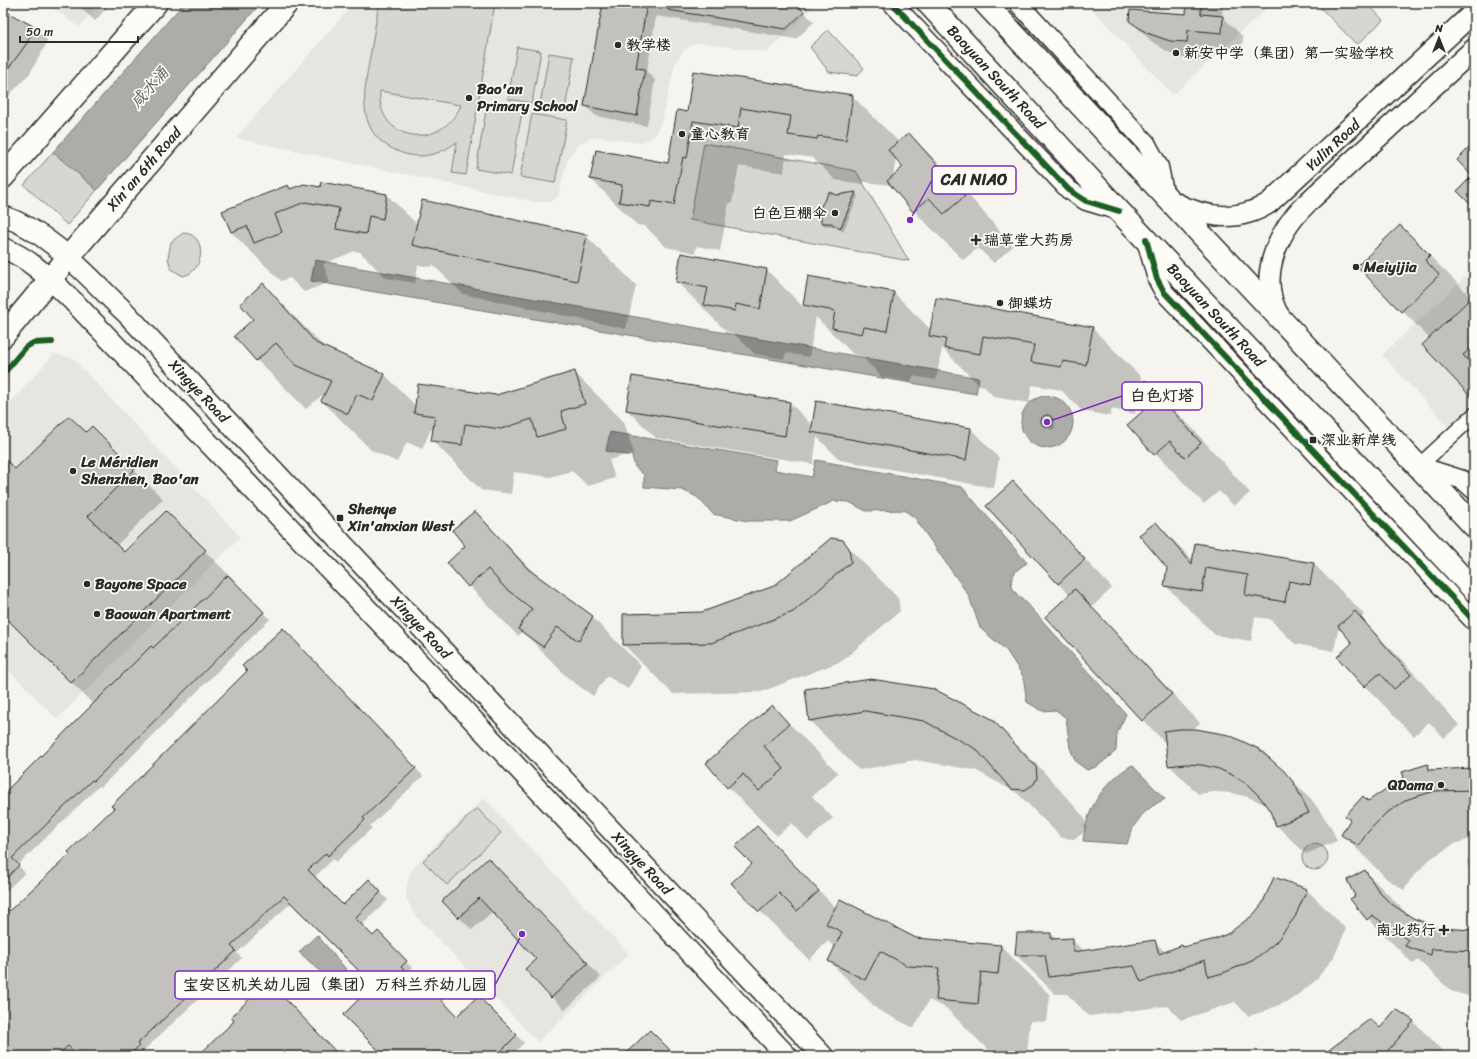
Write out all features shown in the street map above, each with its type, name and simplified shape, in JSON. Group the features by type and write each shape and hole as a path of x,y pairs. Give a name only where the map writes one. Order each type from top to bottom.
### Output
{"main road":[{"path":"3,177 156,3"},
{"name":"Xin'an 6th Road","path":"3,336 287,3"},
{"name":"Baoyuan South Road","path":"928,3 1119,211 1474,590"},
{"path":"985,3 1474,526"},
{"name":"Yulin Road","path":"1166,198 1201,213 1215,216 1242,216 1257,211 1291,184 1474,12"},
{"name":"Yulin Road","path":"1290,330 1280,317 1275,307 1270,287 1270,265 1273,254 1284,231 1307,203 1474,49"},
{"path":"1291,184 1289,194 1293,201 1301,205 1307,203"},
{"name":"Xingye Road","path":"3,216 19,222 41,235 68,258 126,313 823,1056"},
{"name":"Xingye Road","path":"3,248 26,260 51,280 73,301 436,681 787,1056"},
{"path":"436,681 433,670 438,663 446,660 454,663"}],"street":[{"path":"892,3 1069,190 1086,201 1119,211"},
{"path":"1018,3 1146,143 1159,168 1166,198"},
{"path":"1146,239 1157,279 1164,292 1474,621"},
{"path":"1474,415 1419,466 1463,480 1474,490"}],"shaded area":[{"path":"46,3 100,3 79,27"},
{"name":"Bao'an Primary School","path":"354,3 817,3 767,52 701,43 691,45 683,51 675,63 663,118 654,137 640,143 601,137 589,139 580,144 572,152 567,162 558,196 551,202 535,202 236,138"},
{"path":"379,3 495,3 466,175 452,173 457,142 438,153 431,155 409,155 387,146 376,136 369,125 366,113 365,86","holes":["380,91 461,105 451,120 439,130 425,135 411,135 398,130 388,121 381,108"]},
{"name":"新安中学（集团）第一实验学校","path":"1086,3 1272,3 1173,95"},
{"path":"1316,3 1367,3 1383,20 1357,45"},
{"path":"828,30 864,68 857,76 829,72 810,47"},
{"path":"517,47 541,51 532,103 508,99"},
{"path":"549,53 574,57 565,109 540,105"},
{"path":"487,105 522,112 511,175 476,169"},
{"path":"532,114 567,120 555,183 520,177"},
{"path":"704,143 856,171 909,261 690,220"},
{"path":"53,152 97,190 67,225 24,185"},
{"path":"183,233 191,235 197,239 201,253 196,268 183,276 171,269 168,258 171,242"},
{"path":"1474,269 1474,404 1449,427 1382,355"},
{"path":"54,354 73,358 240,537 57,719 3,664 3,411"},
{"path":"484,798 629,954 538,1042 414,914 406,898 407,884 411,871 419,861"},
{"path":"477,808 501,833 447,885 423,861"},
{"path":"1315,844 1324,848 1328,857 1324,866 1315,870 1306,866 1302,857 1306,848"}],"water":[{"name":"咸水涌","path":"184,3 261,3 97,190 53,152"},
{"path":"315,260 979,378 976,394 311,281"},
{"path":"1047,396 1057,398 1065,404 1071,412 1073,422 1071,432 1065,440 1057,446 1047,448 1037,446 1029,440 1023,432 1021,422 1023,412 1029,404 1037,398"},
{"path":"610,432 777,460 775,470 812,477 816,460 962,487 1027,563 1016,571 1013,576 1012,585 1014,590 1126,714 1117,733 1116,751 1098,766 1087,770 1076,762 1070,748 1066,718 1056,710 1042,711 1027,702 1023,676 1006,650 980,628 969,596 914,517 904,510 866,511 849,502 834,501 790,521 748,521 713,514 697,497 682,490 644,487 644,475 635,467 632,456 606,451"},
{"path":"1132,765 1165,799 1151,807 1136,822 1127,844 1083,841 1088,817 1098,797 1113,780"},
{"path":"317,935 355,980 343,992 299,952"}],"building":[{"name":"教学楼","path":"603,3 647,3 636,68 645,69 637,116 584,106"},
{"path":"669,3 796,3 804,12 786,29 668,10"},
{"path":"1187,3 1201,3 1201,14 1223,16 1222,33 1188,30 1187,42 1170,41 1147,33 1129,21 1130,10 1186,14"},
{"path":"3,10 35,27 27,43 3,76"},
{"path":"693,71 853,95 846,140 818,136 817,139 788,135 791,116 741,108 738,128 693,121 687,158 683,157 674,205 651,201 650,207 619,202 622,185 590,179 596,150 668,163 677,110 687,112"},
{"path":"909,133 965,196 944,214 929,198 913,212 887,181 903,167 888,150"},
{"path":"1474,143 1474,208 1457,191 1472,176 1457,160"},
{"path":"321,182 387,194 383,219 369,216 366,234 336,229 339,208 305,202 275,214 282,232 254,243 247,226 231,232 222,211 288,185 290,189 304,184 320,187"},
{"name":"白色巨棚伞","path":"829,192 836,195 856,192 840,229 831,223 821,223 821,206"},
{"path":"422,200 587,235 577,281 412,245"},
{"path":"1400,225 1430,255 1425,260 1439,275 1401,312 1357,266"},
{"path":"681,253 767,269 760,309 736,304 735,311 704,305 708,288 676,282"},
{"path":"808,276 894,292 887,331 864,327 862,334 832,328 835,311 803,305"},
{"path":"263,283 316,343 385,374 373,401 357,394 348,414 321,401 331,381 296,365 276,343 256,361 234,336 253,319 240,304"},
{"path":"1474,295 1474,345 1463,355 1474,367 1474,400 1422,345"},
{"path":"936,298 1093,327 1086,365 1063,361 1061,367 1031,362 1034,345 983,336 980,354 944,348 946,339 929,336"},
{"path":"575,371 585,404 561,411 566,429 537,437 532,419 501,429 465,424 462,445 431,441 435,416 414,413 418,384 496,395"},
{"path":"632,376 790,402 785,436 626,410"},
{"path":"1145,380 1201,443 1185,458 1170,441 1154,455 1127,425 1143,411 1128,394"},
{"path":"816,401 971,428 966,460 811,432"},
{"path":"1045,415 1049,415 1053,421 1049,427 1045,427 1041,423 1041,419"},
{"name":"Bayone Space","path":"69,416 86,432 92,426 135,469 88,516 124,552 166,511 206,550 71,683 3,615 3,457 15,469"},
{"path":"1013,481 1085,559 1058,584 986,506"},
{"path":"475,511 528,569 593,616 579,641 557,627 543,647 518,629 532,609 505,588 488,569 468,587 447,563 465,546 452,530"},
{"path":"1156,522 1192,564 1195,543 1314,563 1310,585 1289,581 1285,602 1245,595 1248,575 1206,568 1202,592 1164,586 1167,568 1139,535"},
{"path":"831,538 843,540 849,548 851,562 793,612 711,643 623,645 623,614 702,612 774,586"},
{"path":"228,575 264,612 94,781 92,780 12,858 19,865 3,882 3,794 151,646 153,648"},
{"path":"1075,589 1172,694 1142,721 1045,617"},
{"path":"1355,611 1411,675 1394,689 1380,673 1364,687 1337,657 1352,643 1338,626"},
{"path":"283,628 416,768 363,818 365,820 328,856 326,853 308,870 343,905 369,879 381,892 355,918 373,936 378,931 407,961 401,967 429,996 434,992 457,1016 478,996 517,1035 496,1056 384,1056 343,1015 373,985 284,896 231,946 236,951 137,1044 139,1046 128,1056 78,1056 68,1046 56,1056 3,1056 3,905 9,911 70,854 68,852 114,808 111,806 247,671 242,666"},
{"path":"871,679 934,689 992,719 1036,767 1037,778 1034,784 1025,790 1011,789 976,749 924,721 865,711 809,721 805,689"},
{"path":"772,705 789,724 764,746 784,769 759,791 743,774 727,788 706,763"},
{"path":"1196,729 1229,735 1259,749 1284,771 1294,783 1309,813 1276,826 1270,811 1260,797 1248,785 1234,776 1219,769 1202,765 1185,764 1168,766 1164,731"},
{"path":"1428,764 1429,770 1474,768 1474,790 1435,791 1408,799 1385,814 1366,834 1359,846 1341,835 1350,820 1345,816 1363,796 1368,801 1404,777 1402,772"},
{"path":"757,826 819,891 797,911 779,893 759,912 731,883 752,864 735,847"},
{"path":"488,858 588,963 551,998 525,969 536,959 479,898 458,918 442,901"},
{"path":"1365,870 1380,893 1390,903 1413,918 1439,928 1474,930 1474,951 1432,949 1431,955 1405,946 1408,940 1372,915 1367,920 1350,899 1355,896 1347,880"},
{"path":"1274,877 1307,889 1295,917 1276,942 1264,952 1252,961 1223,973 1208,977 1205,960 1141,982 1134,966 1049,977 1045,955 1015,955 1017,933 1051,933 1051,939 1073,938 1073,952 1155,940 1159,954 1182,945 1183,947 1216,939 1229,933 1253,915 1262,904"},
{"path":"840,899 916,938 1001,945 998,974 981,972 978,1004 936,1000 939,968 908,966 880,951 865,980 828,961 842,932 826,924"},
{"path":"268,981 340,1056 198,1056 234,1021 231,1017"},
{"path":"1396,1009 1414,1021 1383,1056 1372,1056 1365,1051 1358,1056 1321,1056 1370,1019 1380,1028"},
{"path":"650,1030 676,1056 623,1056"}],"cycle path":[{"path":"892,3 1069,190 1086,201 1119,211"},
{"path":"1146,239 1157,279 1164,292 1474,621"},
{"path":"3,374 26,347 33,343 52,342"}],"place":[{"name":"教学楼","path":"618,45"},
{"name":"新安中学（集团）第一实验学校","path":"1176,53"},
{"name":"Bao'an Primary School","path":"469,98"},
{"name":"童心教育","path":"682,134"},
{"name":"白色巨棚伞","path":"835,213"},
{"name":"CAI NIAO","path":"910,220"},
{"name":"瑞草堂大药房","path":"976,240"},
{"name":"Meiyijia","path":"1356,267"},
{"name":"御蝶坊","path":"1000,303"},
{"name":"白色灯塔","path":"1047,422"},
{"name":"深业新岸线","path":"1313,440"},
{"name":"Le Méridien Shenzhen, Bao'an","path":"73,471"},
{"name":"Shenye Xin'anxian West","path":"340,518"},
{"name":"Bayone Space","path":"87,584"},
{"name":"Baowan Apartment","path":"97,614"},
{"name":"QDama","path":"1441,785"},
{"name":"南北药行","path":"1444,930"},
{"name":"宝安区机关幼儿园（集团）万科兰乔幼儿园","path":"522,934"}]}
